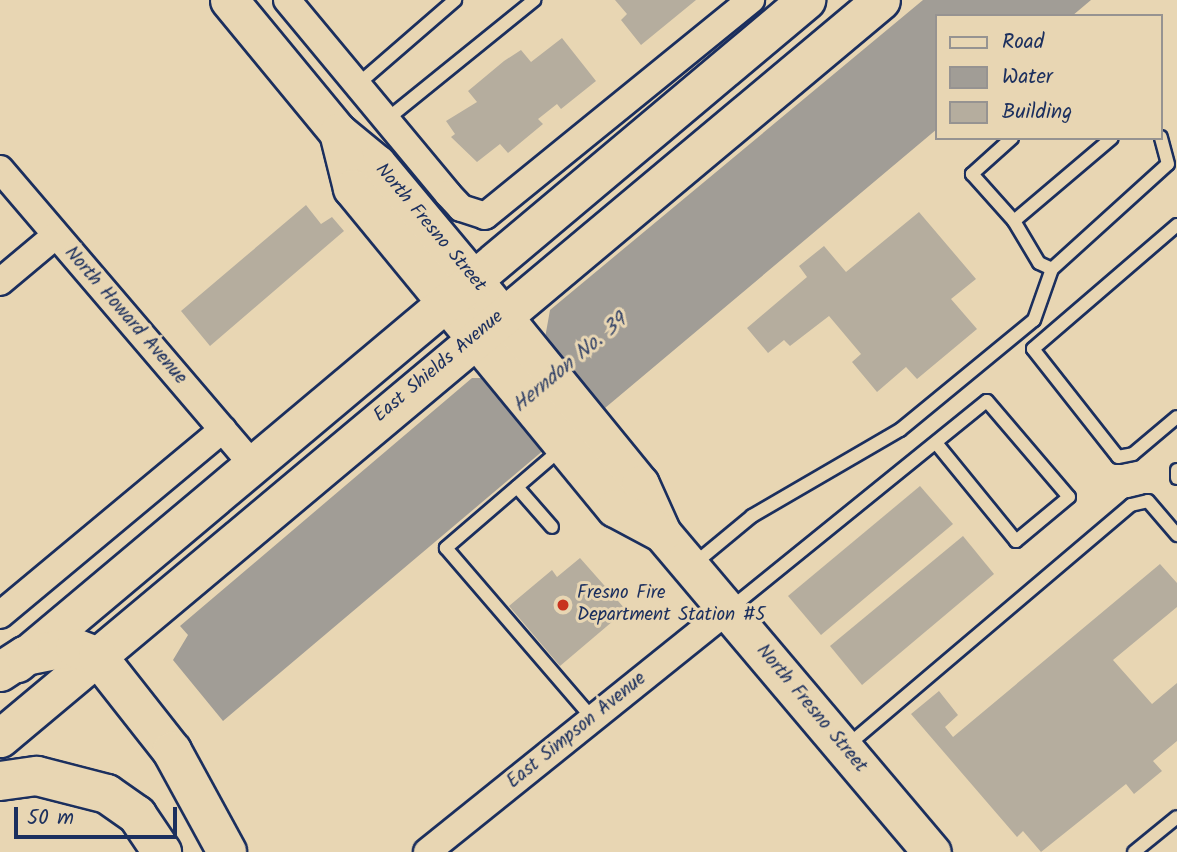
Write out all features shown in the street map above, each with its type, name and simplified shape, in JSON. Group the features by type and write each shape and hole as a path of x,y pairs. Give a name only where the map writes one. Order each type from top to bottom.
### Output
{"highway":[{"path":"8,668 75,648 98,657 172,751 227,852"},
{"path":"0,781 37,775 107,794 137,816 162,852"}],"main road":[{"name":"North Fresno Street","path":"229,0 338,132 377,164 458,289 488,326 503,373 615,508 663,533"},
{"path":"8,668 806,0"},
{"path":"669,175 721,108 806,35 814,25 812,0"},
{"name":"East Shields Avenue","path":"0,738 488,326 881,0"},
{"name":"North Fresno Street","path":"488,326 530,349 640,484 663,533 929,851"}],"street":[{"path":"288,0 461,208 485,216 751,0"},
{"name":"North Howard Avenue","path":"0,169 251,463"},
{"path":"0,282 55,236"},
{"path":"0,615 223,429"},
{"name":"East Simpson Avenue","path":"426,852 728,610"}],"lane":[{"path":"357,85 455,0"},
{"path":"386,120 534,0"},
{"path":"1010,140 972,174 1014,221 1039,262 1052,269"},
{"path":"1014,221 1110,140"},
{"path":"691,567 752,516 900,430 1034,320 1052,269 1168,164 1162,140"},
{"path":"1177,225 1033,349 1118,457 1133,454 1177,417"},
{"path":"728,610 988,401 1069,497 1016,541 937,444"},
{"path":"556,437 517,487 446,548 593,719"},
{"path":"1177,470 1177,478"},
{"path":"517,487 552,527"},
{"path":"845,748 1131,505 1148,501 1177,535"},
{"path":"1134,852 1177,817"}],"water":[{"name":"Herndon No. 39","path":"923,0 1091,0 1074,14 936,14 936,130 605,408 545,338 550,310"},
{"path":"472,378 486,378 545,449 223,721 173,660 188,635 180,626"}],"building":[{"path":"615,0 696,0 641,45 621,20 627,14"},
{"path":"562,38 596,81 561,109 557,104 538,119 543,124 508,153 500,144 477,162 451,137 455,134 446,121 477,102 468,91 504,61 521,50 531,62"},
{"path":"306,205 321,224 332,217 344,231 210,346 181,311"},
{"path":"919,212 976,279 951,299 977,329 917,379 906,367 877,392 852,362 861,354 829,316 790,346 784,340 768,353 747,328 807,277 799,266 824,246 846,272"},
{"path":"920,486 953,524 821,635 788,596"},
{"path":"963,536 994,574 862,685 830,646"},
{"path":"580,558 626,610 560,666 509,606 552,570 557,577"},
{"path":"1160,564 1177,583 1177,607 1113,660 1152,704 1177,683 1177,741 1153,761 1162,771 1134,794 1126,784 1041,852 1023,831 1017,837 911,714 939,691 958,715 945,727 953,737"}],"place":[{"name":"Fresno Fire Department Station #5","path":"563,605"}]}
